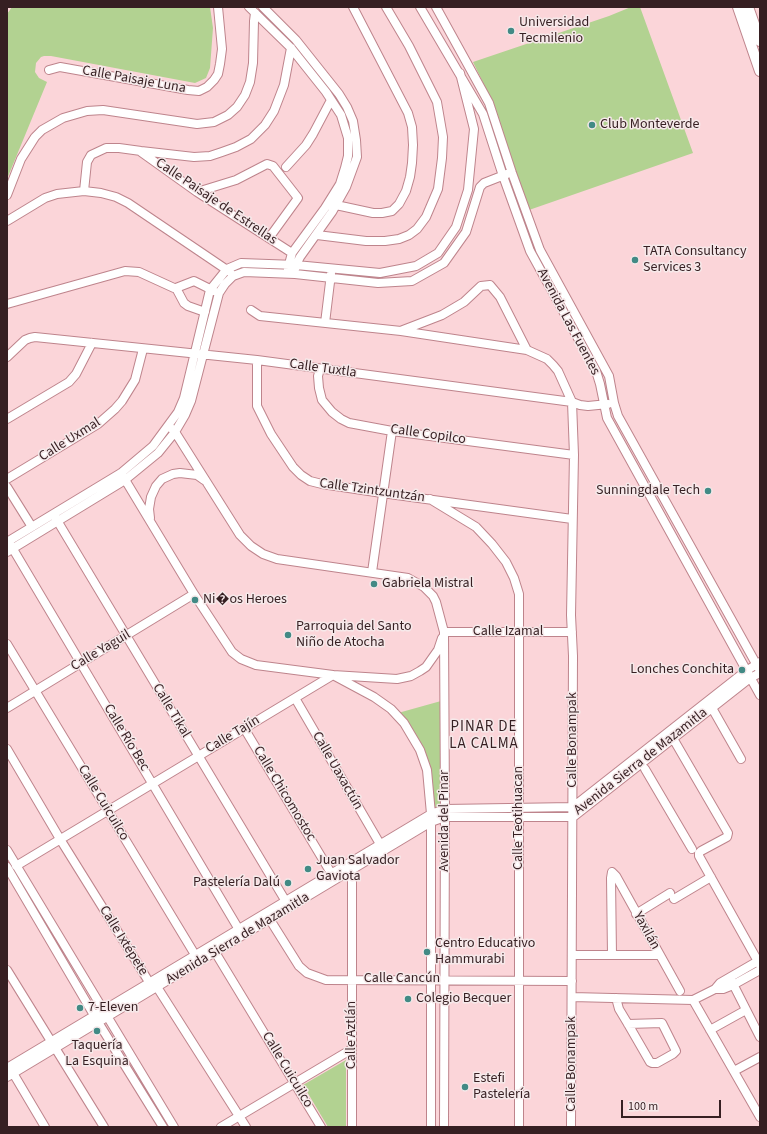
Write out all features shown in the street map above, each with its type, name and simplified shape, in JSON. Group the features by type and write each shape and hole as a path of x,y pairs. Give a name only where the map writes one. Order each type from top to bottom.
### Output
{"main road":[{"path":"738,7 760,71"},
{"path":"748,7 760,41"}],"street":[{"name":"Calle Paisaje Luna","path":"49,70 60,67 199,91 207,87 218,74 222,49 218,7"},
{"path":"249,7 291,48 331,100 341,115 348,138 348,156 343,185 292,253 291,274"},
{"path":"263,7 296,40 322,71 347,107 353,121 355,134 356,157 343,185 336,206 317,235 292,265"},
{"path":"336,206 372,213 392,211 399,204 406,191 412,163 412,127 408,113 353,7"},
{"path":"317,235 366,241 399,239 409,235 417,229 426,217 438,189 443,137 437,102 409,46 386,7"},
{"name":"Avenida Las Fuentes","path":"420,7 483,114 503,176 530,251 596,371 607,418 760,696"},
{"name":"Avenida Las Fuentes","path":"436,7 489,103 540,250 609,376 618,416 759,668"},
{"path":"7,195 21,159 35,137 42,130 63,118 87,111 103,110 198,124 214,122 228,115 237,107 245,95 250,82 253,63 255,13"},
{"path":"84,191 87,162 91,155 106,148 119,148 194,157 210,156 236,147 251,139 265,125 274,111 284,85 291,48"},
{"path":"9,546 123,477 158,453 175,432 191,401 200,354 205,312 210,290 227,269 241,263 292,265 380,273 416,266 438,253 456,227 468,190 474,129 460,74"},
{"path":"286,167 306,146 331,100"},
{"name":"Calle Paisaje de Estrellas","path":"141,151 197,192 292,253"},
{"path":"197,192 236,180 267,164 273,166 298,198 269,238"},
{"path":"123,477 153,446 178,412 200,354 219,293 233,276 244,272 291,274 378,283 412,281 444,263 466,232 480,187 484,183 512,172"},
{"path":"7,221 46,198 57,194 84,191 101,193 116,197 128,203 227,269 233,276"},
{"path":"325,323 332,269"},
{"path":"7,304 125,271 139,272 176,288 184,303 192,308 205,312"},
{"path":"176,288 194,281 219,293"},
{"path":"401,331 442,315 464,302 481,286 490,284 500,297 527,350"},
{"path":"251,310 260,316 401,331 527,350 547,359 553,365 558,371 572,402"},
{"name":"Calle Tuxtla","path":"7,357 30,338 257,360 572,402 588,406 614,403"},
{"path":"7,419 69,382 76,374 92,343"},
{"name":"Calle Uxmal","path":"7,479 98,424 115,409 122,401 135,380 143,349"},
{"name":"Calle Tzintzuntzán","path":"257,360 257,406 271,434 293,467 310,481 382,493 572,519"},
{"name":"Calle Copilco","path":"320,369 318,376 322,400 340,419 349,423 392,431 574,455"},
{"name":"Calle Bonampak","path":"571,1127 573,817 572,519 574,455 572,402"},
{"name":"Avenida del Pinar","path":"169,426 175,432 240,535 251,546 264,554 277,559 408,578 424,587 433,596 436,602 444,632 444,1127"},
{"path":"372,572 392,431"},
{"path":"150,521 149,509 151,497 156,486 162,479 173,474 180,473 197,475 206,482"},
{"name":"Avenida del Pinar","path":"123,477 194,594 232,652 241,659 256,665 333,675 374,697 391,709 407,727 420,750 428,770 431,814 432,1127"},
{"path":"7,487 32,527"},
{"name":"Calle Teotihuacan","path":"430,499 476,527 506,562 514,578 519,594 519,1127"},
{"path":"9,546 32,527 55,518"},
{"name":"Calle Tikal","path":"55,518 287,904"},
{"name":"Calle Río Bec","path":"9,546 81,663 241,932"},
{"name":"Calle Yaguil","path":"7,708 194,594"},
{"path":"333,675 397,680 411,676 420,671 430,662 438,650 444,632"},
{"name":"Calle Izamal","path":"444,632 572,632"},
{"name":"Calle Cuicuilco","path":"7,644 197,958"},
{"name":"Avenida Sierra de Mazamitla","path":"9,1073 96,1019 149,982 197,958 268,916 333,877 380,844 431,814 519,808 573,807 748,674 759,668"},
{"name":"Avenida Sierra de Mazamitla","path":"333,877 352,870 445,813 519,817 573,817 671,734 712,708 748,674"},
{"name":"Calle Tajín","path":"16,866 333,675"},
{"name":"Calle Uaxactún","path":"294,698 380,844"},
{"path":"712,708 741,759"},
{"name":"Calle Chicomostoc","path":"244,728 333,877"},
{"path":"671,734 728,833 727,837 704,849 696,851"},
{"name":"Calle Ixtépete","path":"7,749 60,839 149,982 157,987 246,1127"},
{"path":"572,997 693,1000 715,989 723,989 732,981 759,963 701,858 645,769"},
{"path":"7,850 174,1127"},
{"path":"7,867 96,1019 163,1127"},
{"name":"Calle Aztlán","path":"352,870 352,1127"},
{"name":"Yaxilán","path":"612,955 612,872 616,876 680,991"},
{"path":"636,914 711,877"},
{"name":"Calle Cancún","path":"268,916 302,970 313,976 326,980 572,981"},
{"name":"Avenida Sierra de Mazamitla","path":"105,1013 157,987 197,958 215,952 241,932"},
{"name":"Calle Cuicuilco","path":"215,952 321,1127"},
{"path":"572,955 659,955"},
{"path":"7,970 104,1127"},
{"path":"732,981 760,970"},
{"path":"732,981 760,1036"},
{"path":"616,998 619,1009 649,1060 652,1063 657,1062 676,1051 662,1023 628,1024"},
{"path":"693,1000 759,1111"},
{"path":"710,1030 746,1010"},
{"path":"221,1127 352,1049"},
{"path":"734,1071 760,1057"},
{"path":"9,1073 45,1127"}],"green space":[{"path":"12,7 210,7 213,28 210,68 206,78 195,83 51,56 41,57 36,63 35,72 39,78 47,82 7,179 7,14"},
{"name":"Club Monteverde","path":"631,7 640,7 693,153 529,210 490,97 473,62 609,16"},
{"path":"441,701 443,807 433,811 431,778 423,752 416,735 398,713"},
{"path":"346,1060 346,1127 328,1127 303,1085"}],"place":[{"name":"Universidad Tecmilenio","path":"511,31"},
{"name":"Club Monteverde","path":"592,125"},
{"name":"TATA Consultancy Services 3","path":"635,260"},
{"name":"Sunningdale Tech","path":"708,491"},
{"name":"Gabriela Mistral","path":"374,584"},
{"name":"Ni�os Heroes","path":"195,600"},
{"name":"Parroquia del Santo Niño de Atocha","path":"288,635"},
{"name":"Lonches Conchita","path":"742,670"},
{"name":"Juan Salvador Gaviota","path":"308,869"},
{"name":"Pastelería Dalú","path":"288,883"},
{"name":"Centro Educativo Hammurabi","path":"427,952"},
{"name":"Colegio Becquer","path":"408,999"},
{"name":"7-Eleven","path":"80,1008"},
{"name":"Taquería La Esquina","path":"97,1031"},
{"name":"Estefi Pastelería","path":"465,1087"}],"district":[{"name":"PINAR DE LA CALMA","path":"484,736"}]}
